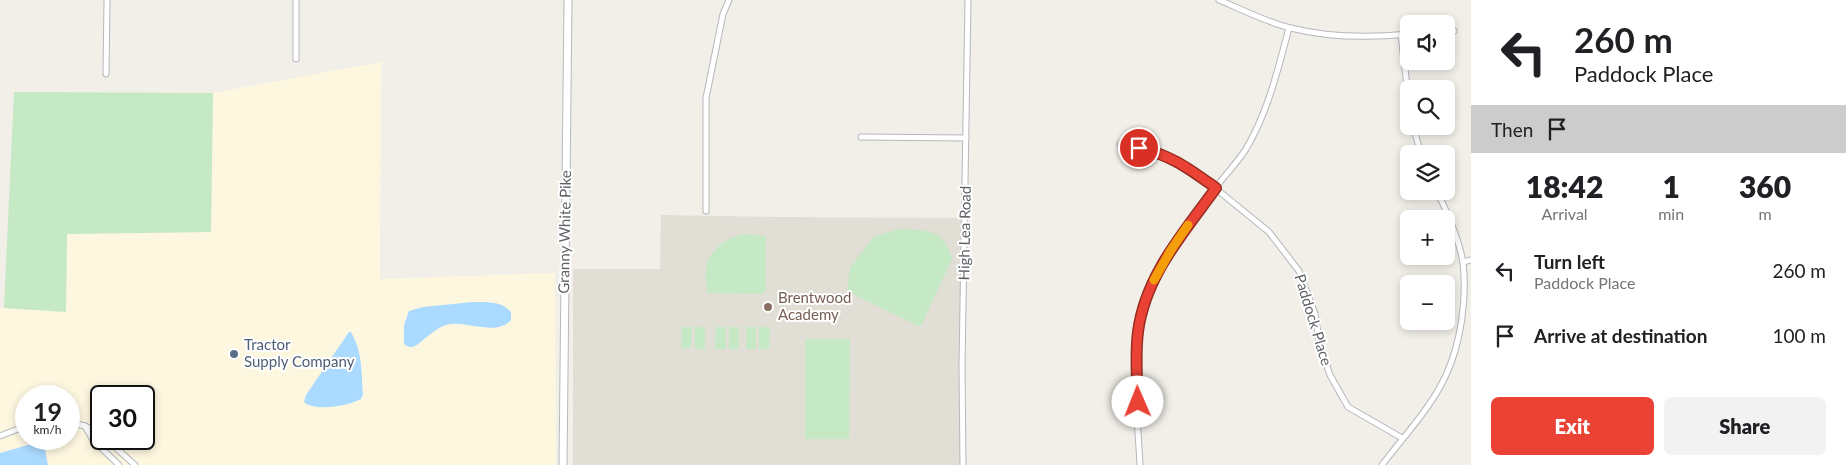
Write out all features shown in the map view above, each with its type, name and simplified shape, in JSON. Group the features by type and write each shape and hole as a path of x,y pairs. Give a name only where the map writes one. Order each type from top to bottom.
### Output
{"main road":[{"name":"Granny White Pike","path":"563,465 568,0"}],"street":[{"path":"106,74 107,0"},
{"path":"296,0 296,59"},
{"path":"706,211 706,98 723,14 729,0"},
{"name":"High Lea Road","path":"963,465 962,366 968,0"},
{"path":"1219,0 1289,28 1350,37 1400,35"},
{"path":"1140,465 1137,366 1138,332 1147,294 1171,250 1245,150 1261,120 1273,87 1289,28"},
{"path":"861,137 966,138"},
{"name":"Paddock Place","path":"1120,144 1158,153 1181,163 1216,188 1269,232 1299,271 1314,314 1320,346 1330,375 1348,407 1402,438"},
{"path":"1382,465 1413,425 1446,375 1461,325 1463,262 1449,218 1441,200"},
{"path":"1463,262 1471,260"},
{"path":"80,425 90,428"},
{"path":"85,426 93,440 119,465"},
{"path":"0,436 15,430"},
{"path":"118,450 135,465"}],"shaded area":[{"path":"381,62 380,279 555,273 556,465 0,465 0,308 66,312 67,234 211,232 213,93"},
{"name":"Brentwood Academy","path":"661,215 963,218 963,465 573,465 573,269 660,269"}],"green space":[{"path":"14,92 213,93 211,232 67,234 66,312 4,308"},
{"path":"908,229 937,235 946,244 952,259 922,324 918,326 847,291 850,268 873,237 895,230"},
{"path":"743,234 766,236 766,291 761,294 707,293 706,268 711,256 719,246 730,238"},
{"path":"682,327 692,327 691,348 681,348"},
{"path":"695,327 705,327 705,349 695,349"},
{"path":"716,327 726,327 726,349 715,349"},
{"path":"729,327 739,327 739,349 729,349"},
{"path":"746,327 756,327 756,349 746,349"},
{"path":"759,327 770,327 769,349 759,349"},
{"path":"805,339 850,339 849,439 805,439"}],"water":[{"path":"473,302 494,303 503,306 511,312 511,320 505,325 491,328 451,324 438,329 414,346 410,347 404,344 404,325 409,311 423,307"},
{"path":"349,332 351,332 355,340 360,355 363,394 361,399 356,402 332,407 309,405 304,402 306,395"},
{"path":"15,449 45,450 48,465 0,465 0,453"}],"slow traffic":[{"path":"1154,280 1188,225"}],"place":[{"name":"Brentwood Academy","path":"768,307"},
{"name":"Tractor Supply Company","path":"234,354"}],"route":[{"path":"1138,402 1138,332 1147,294 1171,250 1216,188 1181,163 1158,153 1139,148"}]}
